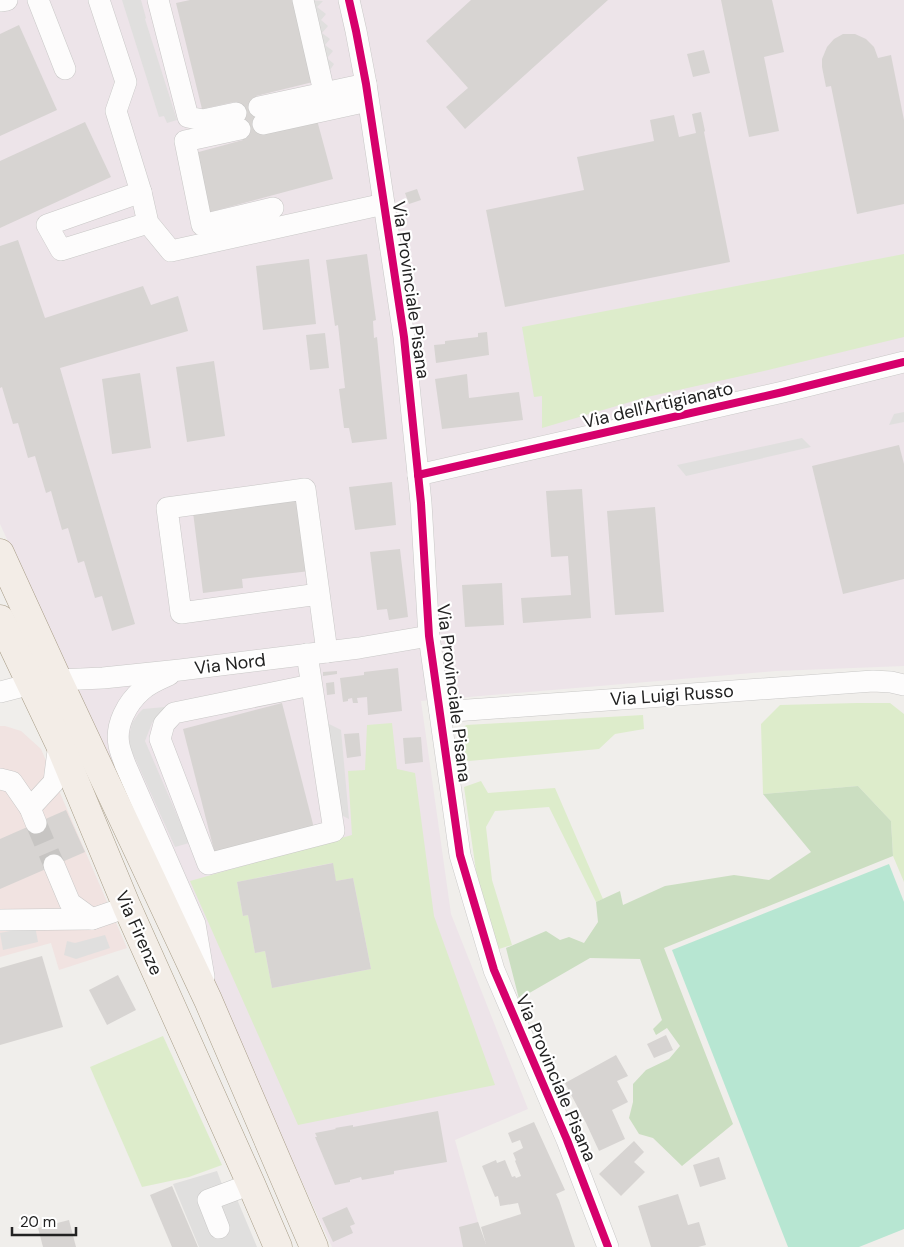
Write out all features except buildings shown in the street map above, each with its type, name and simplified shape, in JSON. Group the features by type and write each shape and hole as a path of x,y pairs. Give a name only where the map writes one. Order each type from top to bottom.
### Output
{"main road":[{"name":"Via Firenze","path":"0,553 208,1000 314,1247"},
{"name":"Via Firenze","path":"0,619 59,743 127,907 278,1247"}],"street":[{"path":"0,1 6,0"},
{"path":"38,0 65,69"},
{"path":"99,0 126,82 116,112 141,192 148,223 171,251 384,204"},
{"path":"158,0 188,117 202,120 238,121 185,141 202,225 273,208"},
{"path":"302,0 324,92"},
{"name":"Via Provinciale Pisana","path":"349,0 367,93 407,356 422,503 429,636 460,855 494,970 567,1140 608,1247"},
{"path":"324,92 367,93 261,116 324,92"},
{"path":"141,192 47,225 61,250 148,223"},
{"name":"Via dell'Artigianato","path":"418,475 774,394 904,362"},
{"path":"311,680 174,713 164,724 160,739 208,864 334,831 311,680 317,653 319,594 305,489 167,508 180,613 319,594"},
{"name":"Via Nord","path":"0,692 31,684 58,680 103,678 180,670 317,653 429,636"},
{"name":"Via Firenze","path":"180,670 155,681 141,691 129,705 119,725 119,745 125,764 195,924 208,1000"},
{"name":"Via Luigi Russo","path":"440,712 873,680 904,685"},
{"path":"0,779 12,782 33,816 54,782 59,743"},
{"path":"54,865 70,903 92,919"},
{"path":"0,920 92,919 127,907"},
{"path":"218,1228 208,1200 251,1184"}],"shaded area":[{"path":"0,0 904,0 904,666 776,671 421,701 451,914 528,1109 455,1140 485,1247 332,1247 0,524"},
{"path":"122,0 141,0 145,19 177,120 167,123 164,116 159,117"},
{"path":"306,0 323,1 317,7 326,14 321,20 328,26 322,33 330,39 325,45 333,51 327,58 334,64 330,70"},
{"path":"904,412 904,422 889,425 894,414"},
{"path":"802,438 811,447 686,476 677,465"},
{"path":"165,707 152,723 145,741 189,843 175,847 130,747 129,736 132,723 143,709"},
{"path":"327,723 341,730 349,819 339,814"},
{"path":"0,726 21,731 41,749 127,948 59,970 51,943 0,957"},
{"path":"35,926 38,942 3,950 0,933"},
{"path":"105,935 110,948 76,959 64,955 67,941 75,943"},
{"path":"217,1171 223,1187 231,1185 257,1247 199,1247 173,1184"}],"green space":[{"path":"904,254 904,337 647,397 542,428 542,396 534,397 522,327"},
{"path":"890,703 904,714 904,882 893,856 891,821 858,786 763,794 761,724 780,705"},
{"path":"643,715 644,729 615,734 599,749 469,761 463,759 458,741 466,725"},
{"path":"392,723 397,769 415,773 434,916 495,1085 298,1125 190,881 352,835 348,771 365,770 367,725","holes":["332,863 336,881 353,878 371,969 272,988 265,951 255,953 248,915 243,916 237,882"]},
{"path":"481,781 488,793 555,788 603,899 596,902 549,807 495,811 486,827 492,880 512,945 499,949 478,885 464,787"},
{"path":"858,786 891,821 893,856 664,948 733,1124 682,1166 653,1138 639,1134 629,1118 633,1102 633,1084 646,1070 669,1059 680,1046 667,1028 656,1035 653,1029 662,1020 640,959 590,958 519,999 506,948 546,931 560,940 569,937 584,943 598,922 596,902 620,891 623,905 665,886 734,875 769,880 811,852 763,794"},
{"path":"889,864 904,902 904,1229 859,1247 788,1247 672,950"},
{"path":"163,1036 222,1165 189,1177 142,1187 90,1067"}],"tunnel":[{"path":"36,823 54,865"}],"cycle path":[{"path":"349,0 366,84 404,337 421,503 429,636 460,855 494,970 567,1140 608,1247"},
{"path":"418,475 783,392 904,362"}]}
